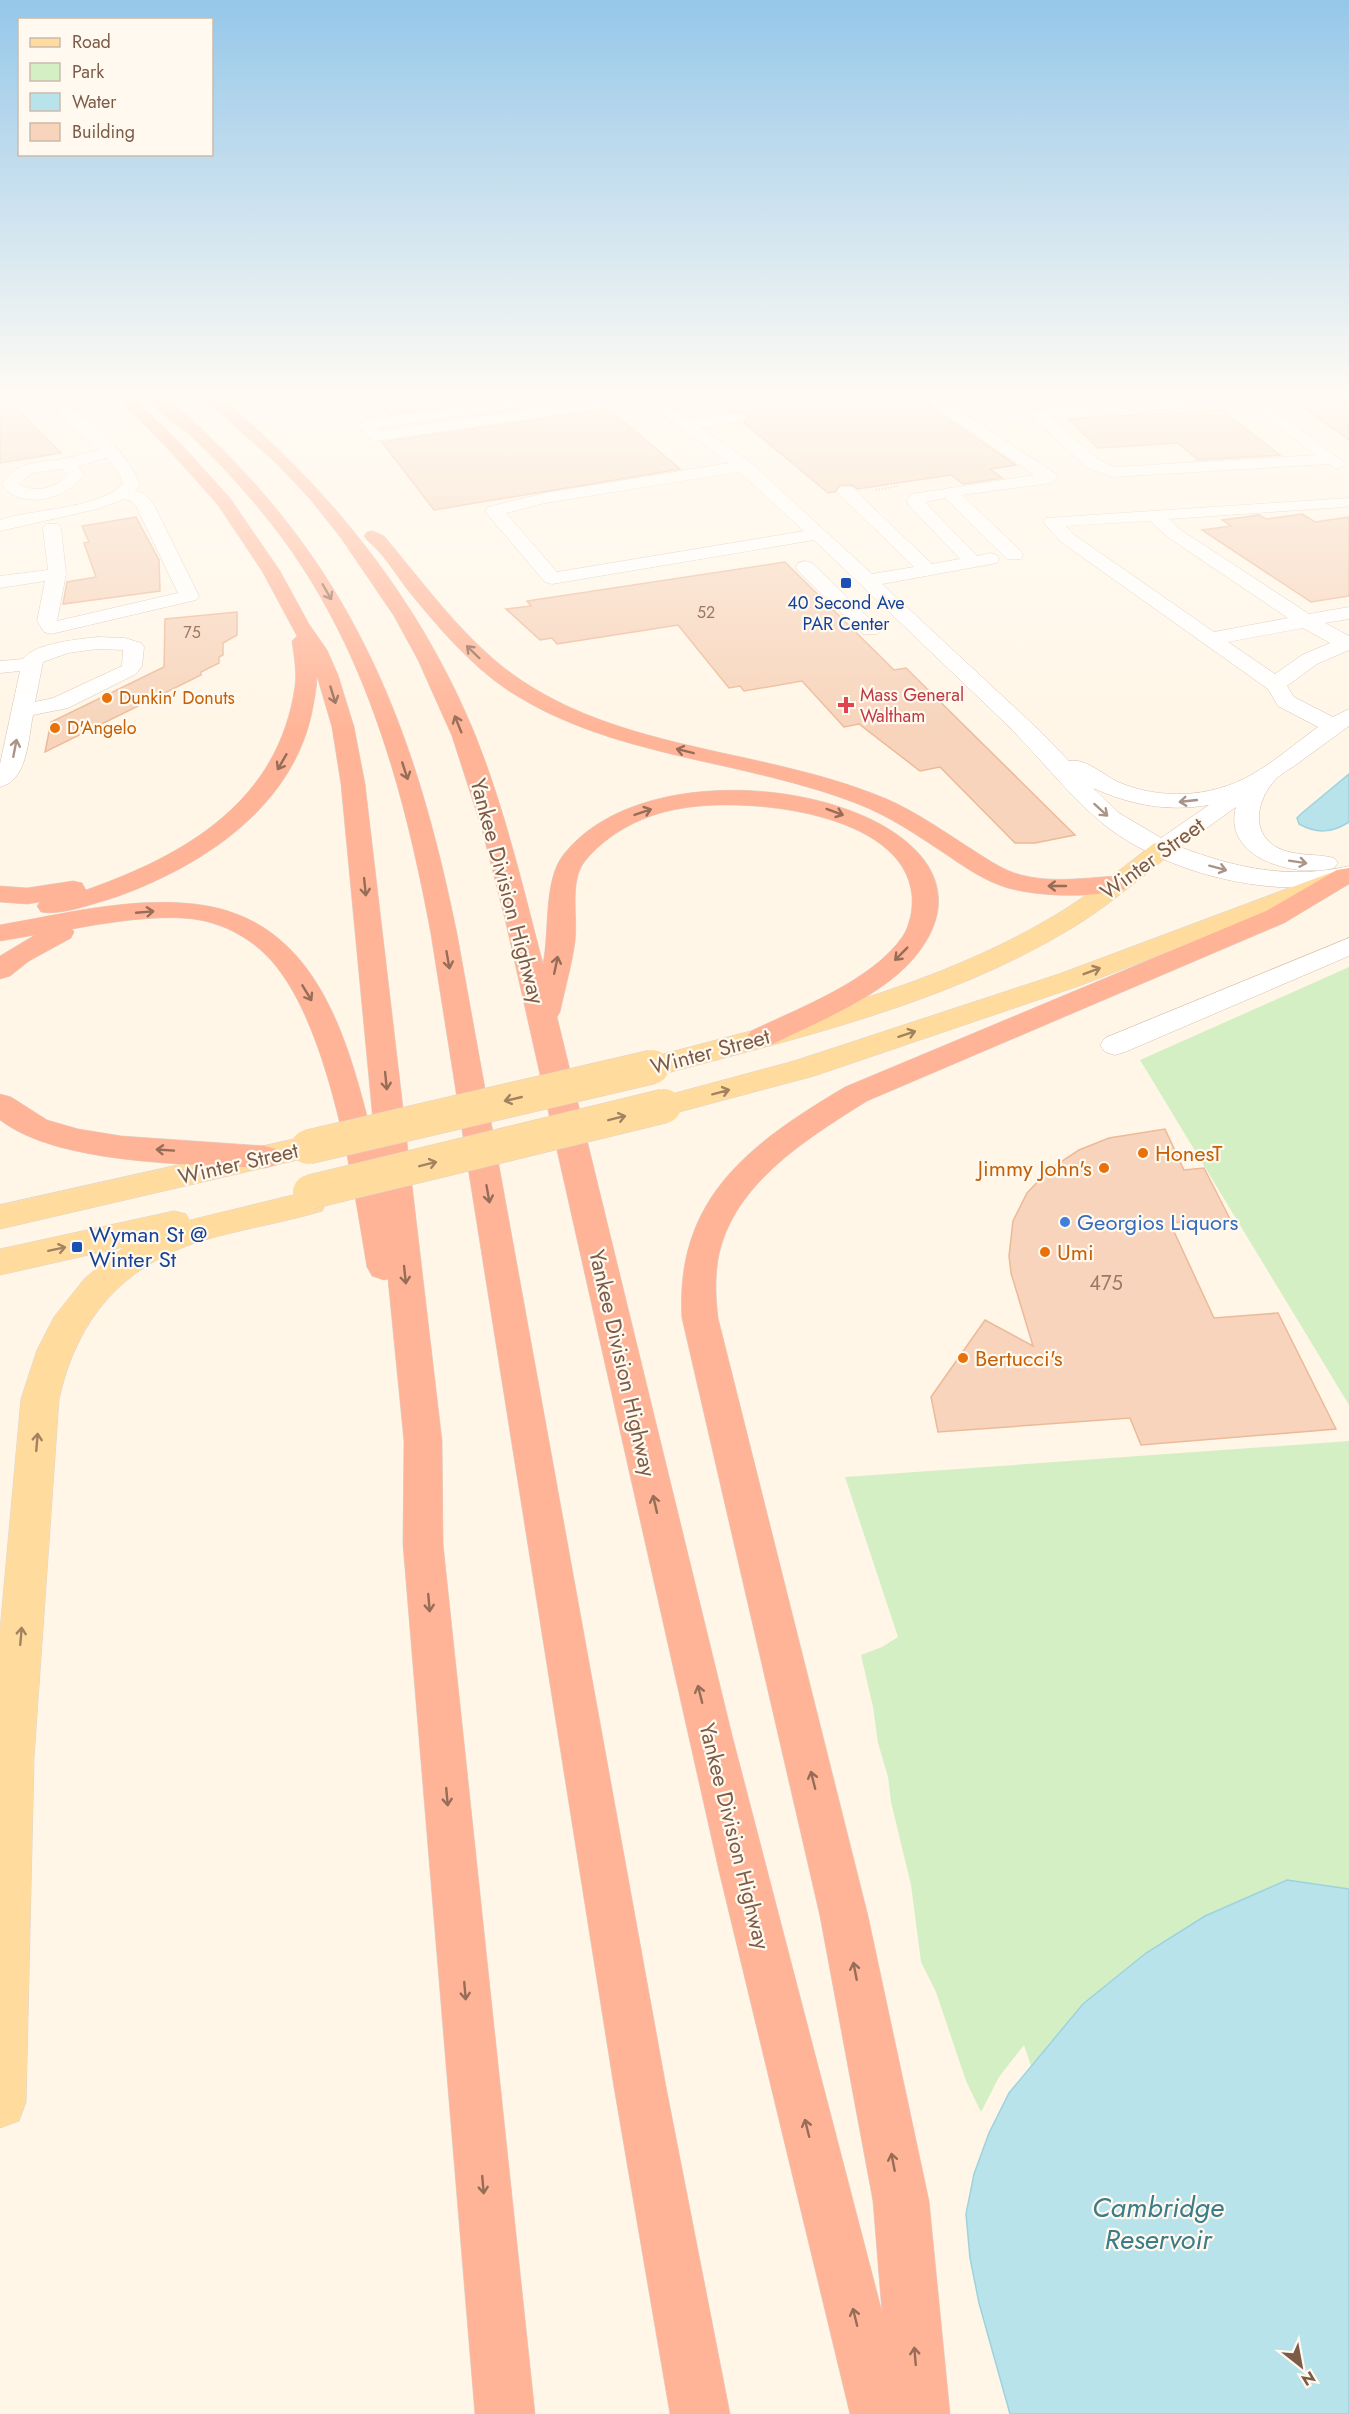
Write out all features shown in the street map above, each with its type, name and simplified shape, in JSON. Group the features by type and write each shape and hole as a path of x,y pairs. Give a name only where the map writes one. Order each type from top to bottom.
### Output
{"highway":[{"path":"226,506 271,572 299,624 317,650 333,691 347,745 423,1441 423,1544"},
{"path":"266,506 315,572 345,625 388,719 413,795 446,946 640,2087 700,2414"},
{"path":"326,506 378,540 484,662 520,689 580,719 635,738 859,796 913,823 1006,879 1026,884 1053,886 1116,884"},
{"name":"Yankee Division Highway","path":"326,506 389,591 422,648 469,751 496,834 544,1023 695,1675 880,2414"},
{"path":"0,914 71,902 128,884 177,862 235,821 255,801 277,771 288,751 298,723 306,679 299,624"},
{"path":"544,1023 561,940 565,879 568,868 581,850 614,825 661,806 697,798 760,796 818,806 854,820 885,837 908,859 917,872 922,884 925,904 921,925 915,938 892,963 852,990 761,1038"},
{"path":"0,894 47,894 108,879 136,869 235,821"},
{"path":"920,2414 901,2201 824,1822 700,1318 698,1290 703,1252 722,1206 741,1180 779,1144 821,1114 906,1072 1275,917 1348,869"},
{"path":"0,933 169,911 214,915 233,920 258,933 275,948 310,999 328,1037 343,1080 379,1234 392,1325 404,1442 423,1544 505,2414"},
{"path":"0,970 32,947 87,920"},
{"path":"0,1104 14,1116 49,1132 89,1143 265,1157"}],"main road":[{"name":"Winter Street","path":"0,1217 308,1148 652,1067 878,1004 981,963 1062,923 1162,849"},
{"name":"Winter Street","path":"0,1262 310,1197 327,1199 383,1174 664,1107 803,1069 1069,980 1348,869"},
{"path":"0,2102 12,1757 40,1399 45,1373 65,1326 79,1307 103,1282 147,1250 192,1232 310,1197"},
{"path":"0,1661 12,1757"}],"street":[{"path":"0,526 24,518 85,506"},
{"path":"52,528 57,574 47,621 51,628 189,596 145,506"},
{"path":"515,506 494,511 552,578 818,534"},
{"path":"787,506 1047,751 1106,815 1133,834 1162,849 1212,866 1269,880 1312,882 1348,869"},
{"path":"861,506 929,570"},
{"path":"920,506 974,562"},
{"path":"867,581 1014,555 963,506"},
{"path":"1321,506 1155,516 1047,517 1067,538 1276,686 1286,701 1341,721"},
{"path":"1155,516 1175,534 1304,620 1348,644"},
{"path":"847,561 799,568 839,608 870,630"},
{"path":"0,582 57,574"},
{"path":"839,608 888,600"},
{"path":"1209,639 1304,620 1349,614"},
{"path":"0,780 11,767 22,711 33,659 98,642 118,642 132,645 134,648 132,666 129,670 60,703 22,711"},
{"path":"1276,686 1287,674 1306,660 1348,644"},
{"path":"0,667 32,664"},
{"name":"Winter Street","path":"1162,849 1341,721"},
{"path":"1047,751 1113,789 1154,801 1185,801 1205,798 1236,790 1264,778"},
{"path":"1264,778 1251,797 1245,819 1247,835 1255,845 1277,857 1348,869"},
{"path":"1115,1045 1349,946"}],"green space":[{"path":"1349,967 1349,1405 1140,1060"},
{"path":"1349,1441 1349,1889 1287,1880 1205,1916 1146,1953 1083,2004 1031,2066 1024,2045 999,2077 981,2112 966,2081 936,1992 921,1962 911,1885 891,1802 888,1777 878,1743 873,1707 861,1655 882,1647 898,1637 845,1477"}],"water":[{"path":"1349,774 1349,822 1324,831 1299,824 1297,818 1302,813"},
{"name":"Cambridge Reservoir","path":"1287,1880 1349,1889 1349,2414 1010,2414 979,2303 970,2258 966,2214 974,2174 989,2133 1009,2093 1083,2004 1146,1953 1205,1916"}],"building":[{"path":"431,506 460,506 434,510"},
{"path":"1302,514 1315,522 1349,517 1349,596 1311,602 1202,530 1231,526 1222,520 1259,515 1266,519"},
{"path":"136,517 159,560 160,591 63,604 67,582 96,577 84,543 89,542 82,526"},
{"path":"785,562 894,670 906,668 1075,835 1035,843 1015,843 940,767 920,771 859,724 844,727 802,681 744,691 740,686 729,688 678,625 557,644 552,638 540,640 506,609 531,606 527,601"},
{"path":"237,612 237,635 223,643 223,655 219,657 219,663 201,672 201,675 45,752 51,722 164,667 165,619"},
{"path":"1165,1129 1184,1170 1204,1168 1230,1219 1170,1223 1214,1318 1278,1313 1336,1429 1141,1445 1130,1418 938,1432 931,1397 985,1320 1033,1346 1011,1273 1009,1256 1013,1221 1027,1193 1050,1169 1079,1150 1109,1138"}],"place":[{"name":"40 Second Ave PAR Center","path":"846,583"},
{"name":"Dunkin' Donuts","path":"107,698"},
{"name":"Mass General Waltham","path":"846,705"},
{"name":"D'Angelo","path":"55,728"},
{"name":"HonesT","path":"1143,1153"},
{"name":"Jimmy John's","path":"1104,1168"},
{"name":"Georgios Liquors","path":"1065,1222"},
{"name":"Wyman St @ Winter St","path":"77,1247"},
{"name":"Umi","path":"1045,1252"},
{"name":"Bertucci's","path":"963,1358"}]}
